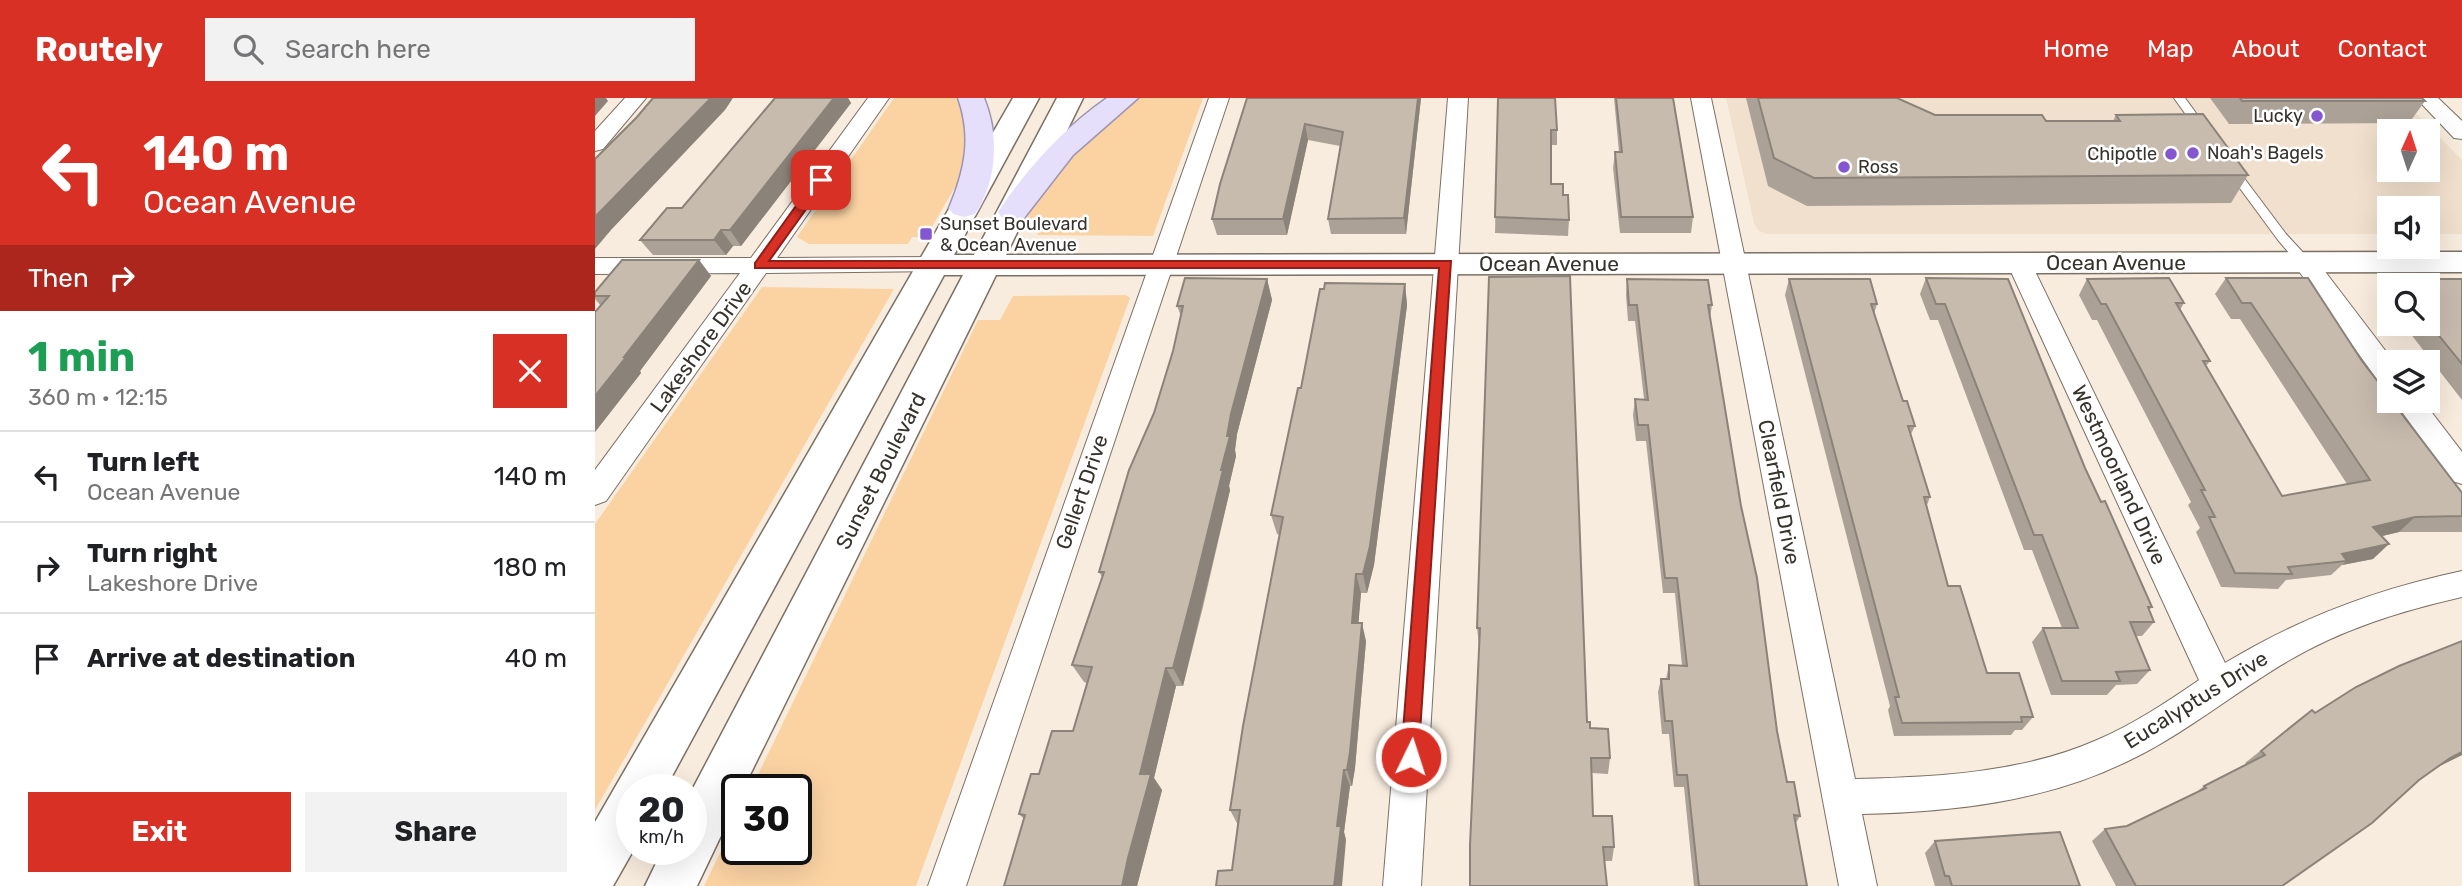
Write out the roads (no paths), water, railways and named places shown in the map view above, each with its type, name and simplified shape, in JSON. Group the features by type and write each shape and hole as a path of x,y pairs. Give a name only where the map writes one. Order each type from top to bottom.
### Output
{"main road":[{"path":"964,208 983,144 981,121 971,98"},
{"path":"648,774 1026,98"},
{"name":"Sunset Boulevard","path":"707,812 1070,98"},
{"path":"1013,212 1056,154 1085,126 1125,98"},
{"name":"Ocean Avenue","path":"933,265 2462,262"},
{"path":"595,870 616,833"},
{"path":"670,886 680,865"}],"street":[{"path":"595,145 636,98"},
{"name":"Lakeshore Drive","path":"595,493 879,98"},
{"name":"Gellert Drive","path":"947,886 1219,98"},
{"path":"1402,886 1458,98"},
{"name":"Clearfield Drive","path":"1701,98 1858,886"},
{"path":"2426,98 2462,133"},
{"name":"Westmoorland Drive","path":"2019,263 2219,686"},
{"path":"2305,263 2377,359"},
{"name":"Ocean Avenue","path":"595,266 933,265"},
{"path":"2417,413 2462,473"},
{"name":"Eucalyptus Drive","path":"1840,797 1961,791 2017,783 2064,770 2147,735 2268,655 2335,622 2374,608 2462,584"}],"lane":[{"path":"2179,98 2281,237 2305,263"},
{"path":"2181,125 2199,125"}],"place":[{"name":"Lucky","path":"2317,116"},
{"name":"Noah's Bagels","path":"2193,153"},
{"name":"Chipotle","path":"2171,154"},
{"name":"Ross","path":"1844,167"},
{"name":"Sunset Boulevard & Ocean Avenue","path":"926,234"}]}
